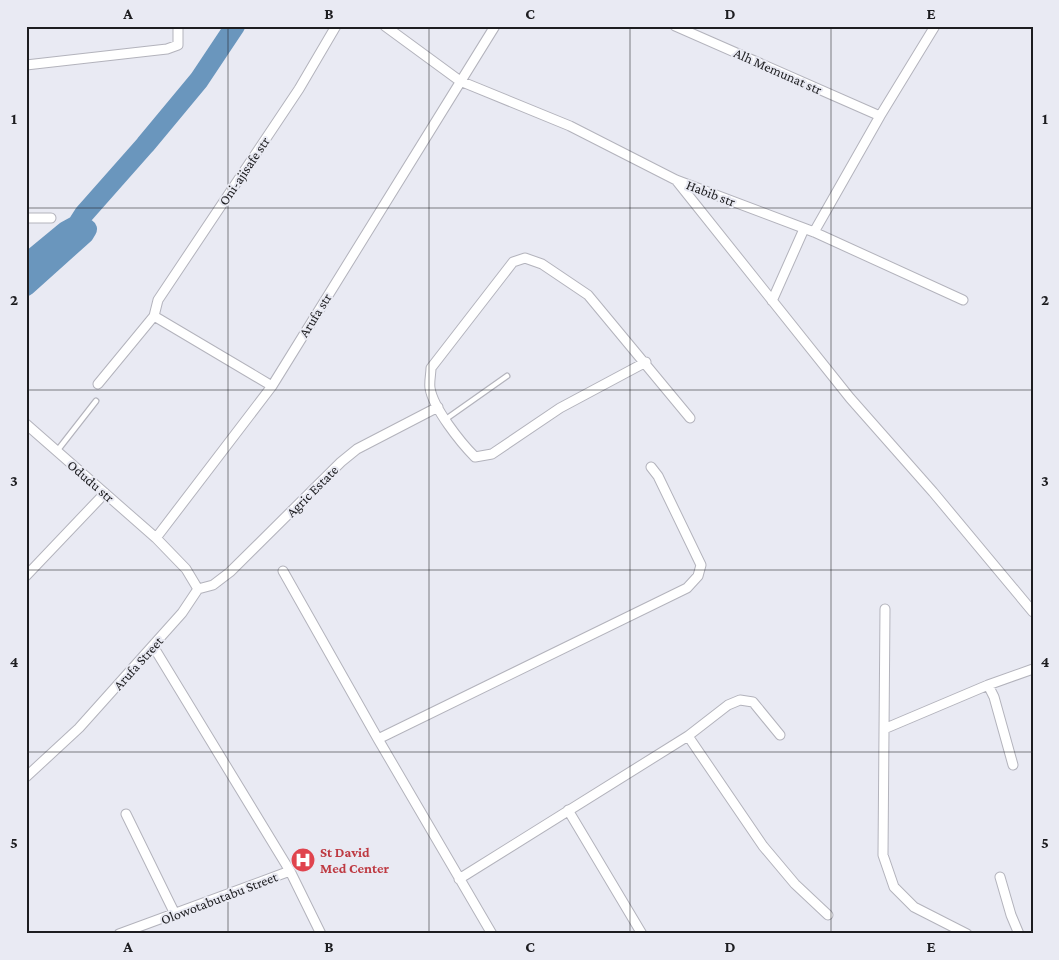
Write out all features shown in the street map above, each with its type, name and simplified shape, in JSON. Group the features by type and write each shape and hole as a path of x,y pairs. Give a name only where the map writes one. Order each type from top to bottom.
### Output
{"street":[{"path":"26,65 167,50 178,45 178,26"},
{"name":"Oni-ajisafe str","path":"98,384 154,316 158,300 299,89 336,26"},
{"path":"386,26 460,81 495,26"},
{"name":"Alh Memunat str","path":"675,26 880,116"},
{"path":"814,232 880,116 935,26"},
{"name":"Habib str","path":"460,81 570,126 676,180 814,232 964,300"},
{"name":"Arufa str","path":"156,538 272,386 460,81"},
{"path":"676,180 850,398 933,492 1033,612"},
{"path":"26,218 51,218"},
{"path":"772,301 804,229"},
{"path":"646,362 560,408 492,454 475,458 463,445 438,408 429,388 431,368 513,262 525,258 542,264 588,295 646,362 690,418"},
{"path":"154,316 272,386"},
{"name":"Agric Estate","path":"198,589 213,585 230,572 341,462 357,449 438,408"},
{"name":"Odudu str","path":"26,424 156,538"},
{"path":"378,739 687,588 698,576 701,564 658,476 651,467"},
{"path":"26,576 105,493"},
{"path":"156,538 186,569 198,589"},
{"path":"283,571 492,934"},
{"name":"Arufa Street","path":"26,777 79,728 182,613 198,589"},
{"path":"885,609 883,855 894,887 914,907 967,934"},
{"path":"153,646 290,871 321,934"},
{"path":"884,729 988,685 1033,669"},
{"path":"988,685 994,697 1013,765"},
{"path":"459,879 688,736 728,705 740,700 753,702 780,735"},
{"path":"688,736 763,846 795,884 828,915"},
{"path":"568,810 642,934"},
{"path":"126,814 175,914"},
{"name":"Olowotabutabu Street","path":"119,934 290,871"},
{"path":"1000,877 1010,915 1019,934"}],"lane":[{"path":"446,419 507,376"},
{"path":"57,451 96,401"}],"waterway":[{"path":"26,264 66,231 77,225 84,214 199,80 235,26"},
{"path":"26,286 84,234 87,229"}],"place":[{"name":"St David Med Center","path":"303,860"}]}
